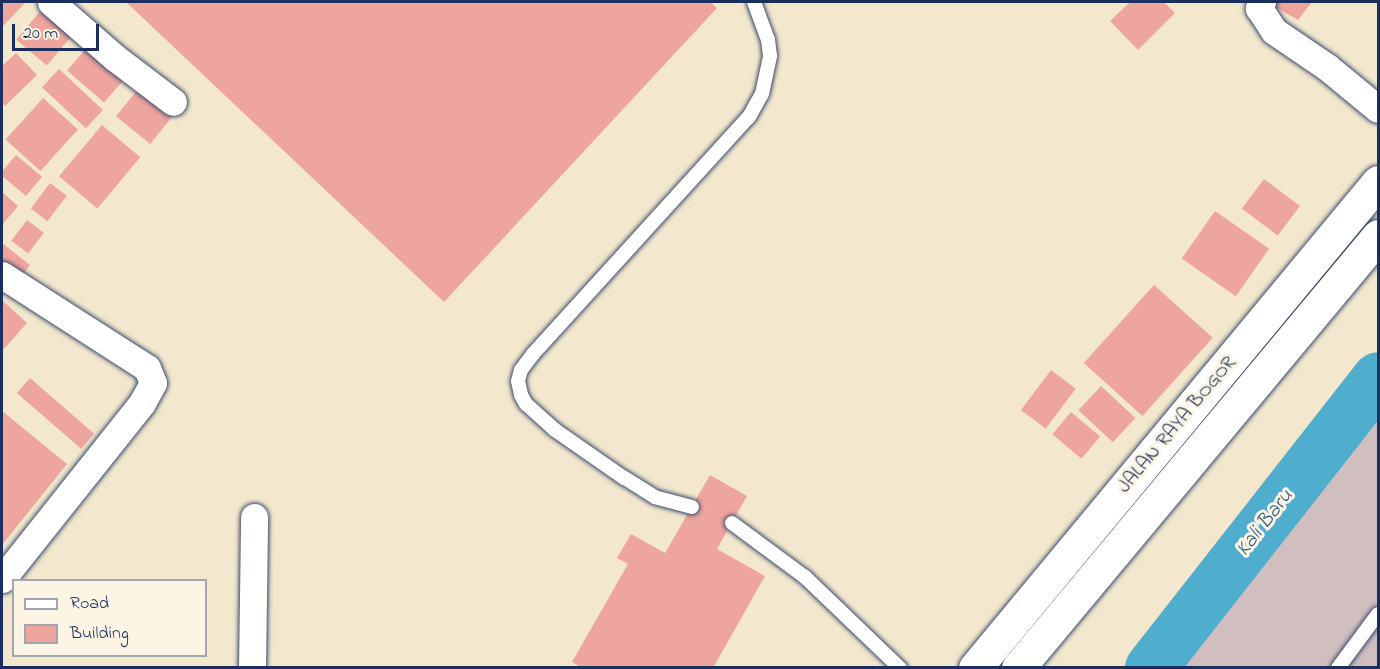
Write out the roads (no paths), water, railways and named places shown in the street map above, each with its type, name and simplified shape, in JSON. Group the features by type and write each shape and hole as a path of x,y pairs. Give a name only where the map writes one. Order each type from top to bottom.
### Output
{"highway":[{"name":"JALAN RAYA BOGOR","path":"975,668 1378,182"},
{"name":"JALAN RAYA BOGOR","path":"1018,668 1378,236"}],"street":[{"path":"51,2 114,57 173,102"},
{"path":"1262,2 1259,8 1274,31 1327,67 1378,109"},
{"path":"2,275 147,368 153,383 142,403 2,579"},
{"path":"252,668 254,517"}],"lane":[{"path":"692,507 655,497 555,430 526,404 520,395 518,381 521,370 533,354 748,117 762,94 770,56 768,40 754,2"},
{"path":"732,523 805,577 900,668"},
{"path":"1338,668 1378,614"}],"waterway":[{"name":"Kali Baru","path":"1151,668 1378,378"}]}
